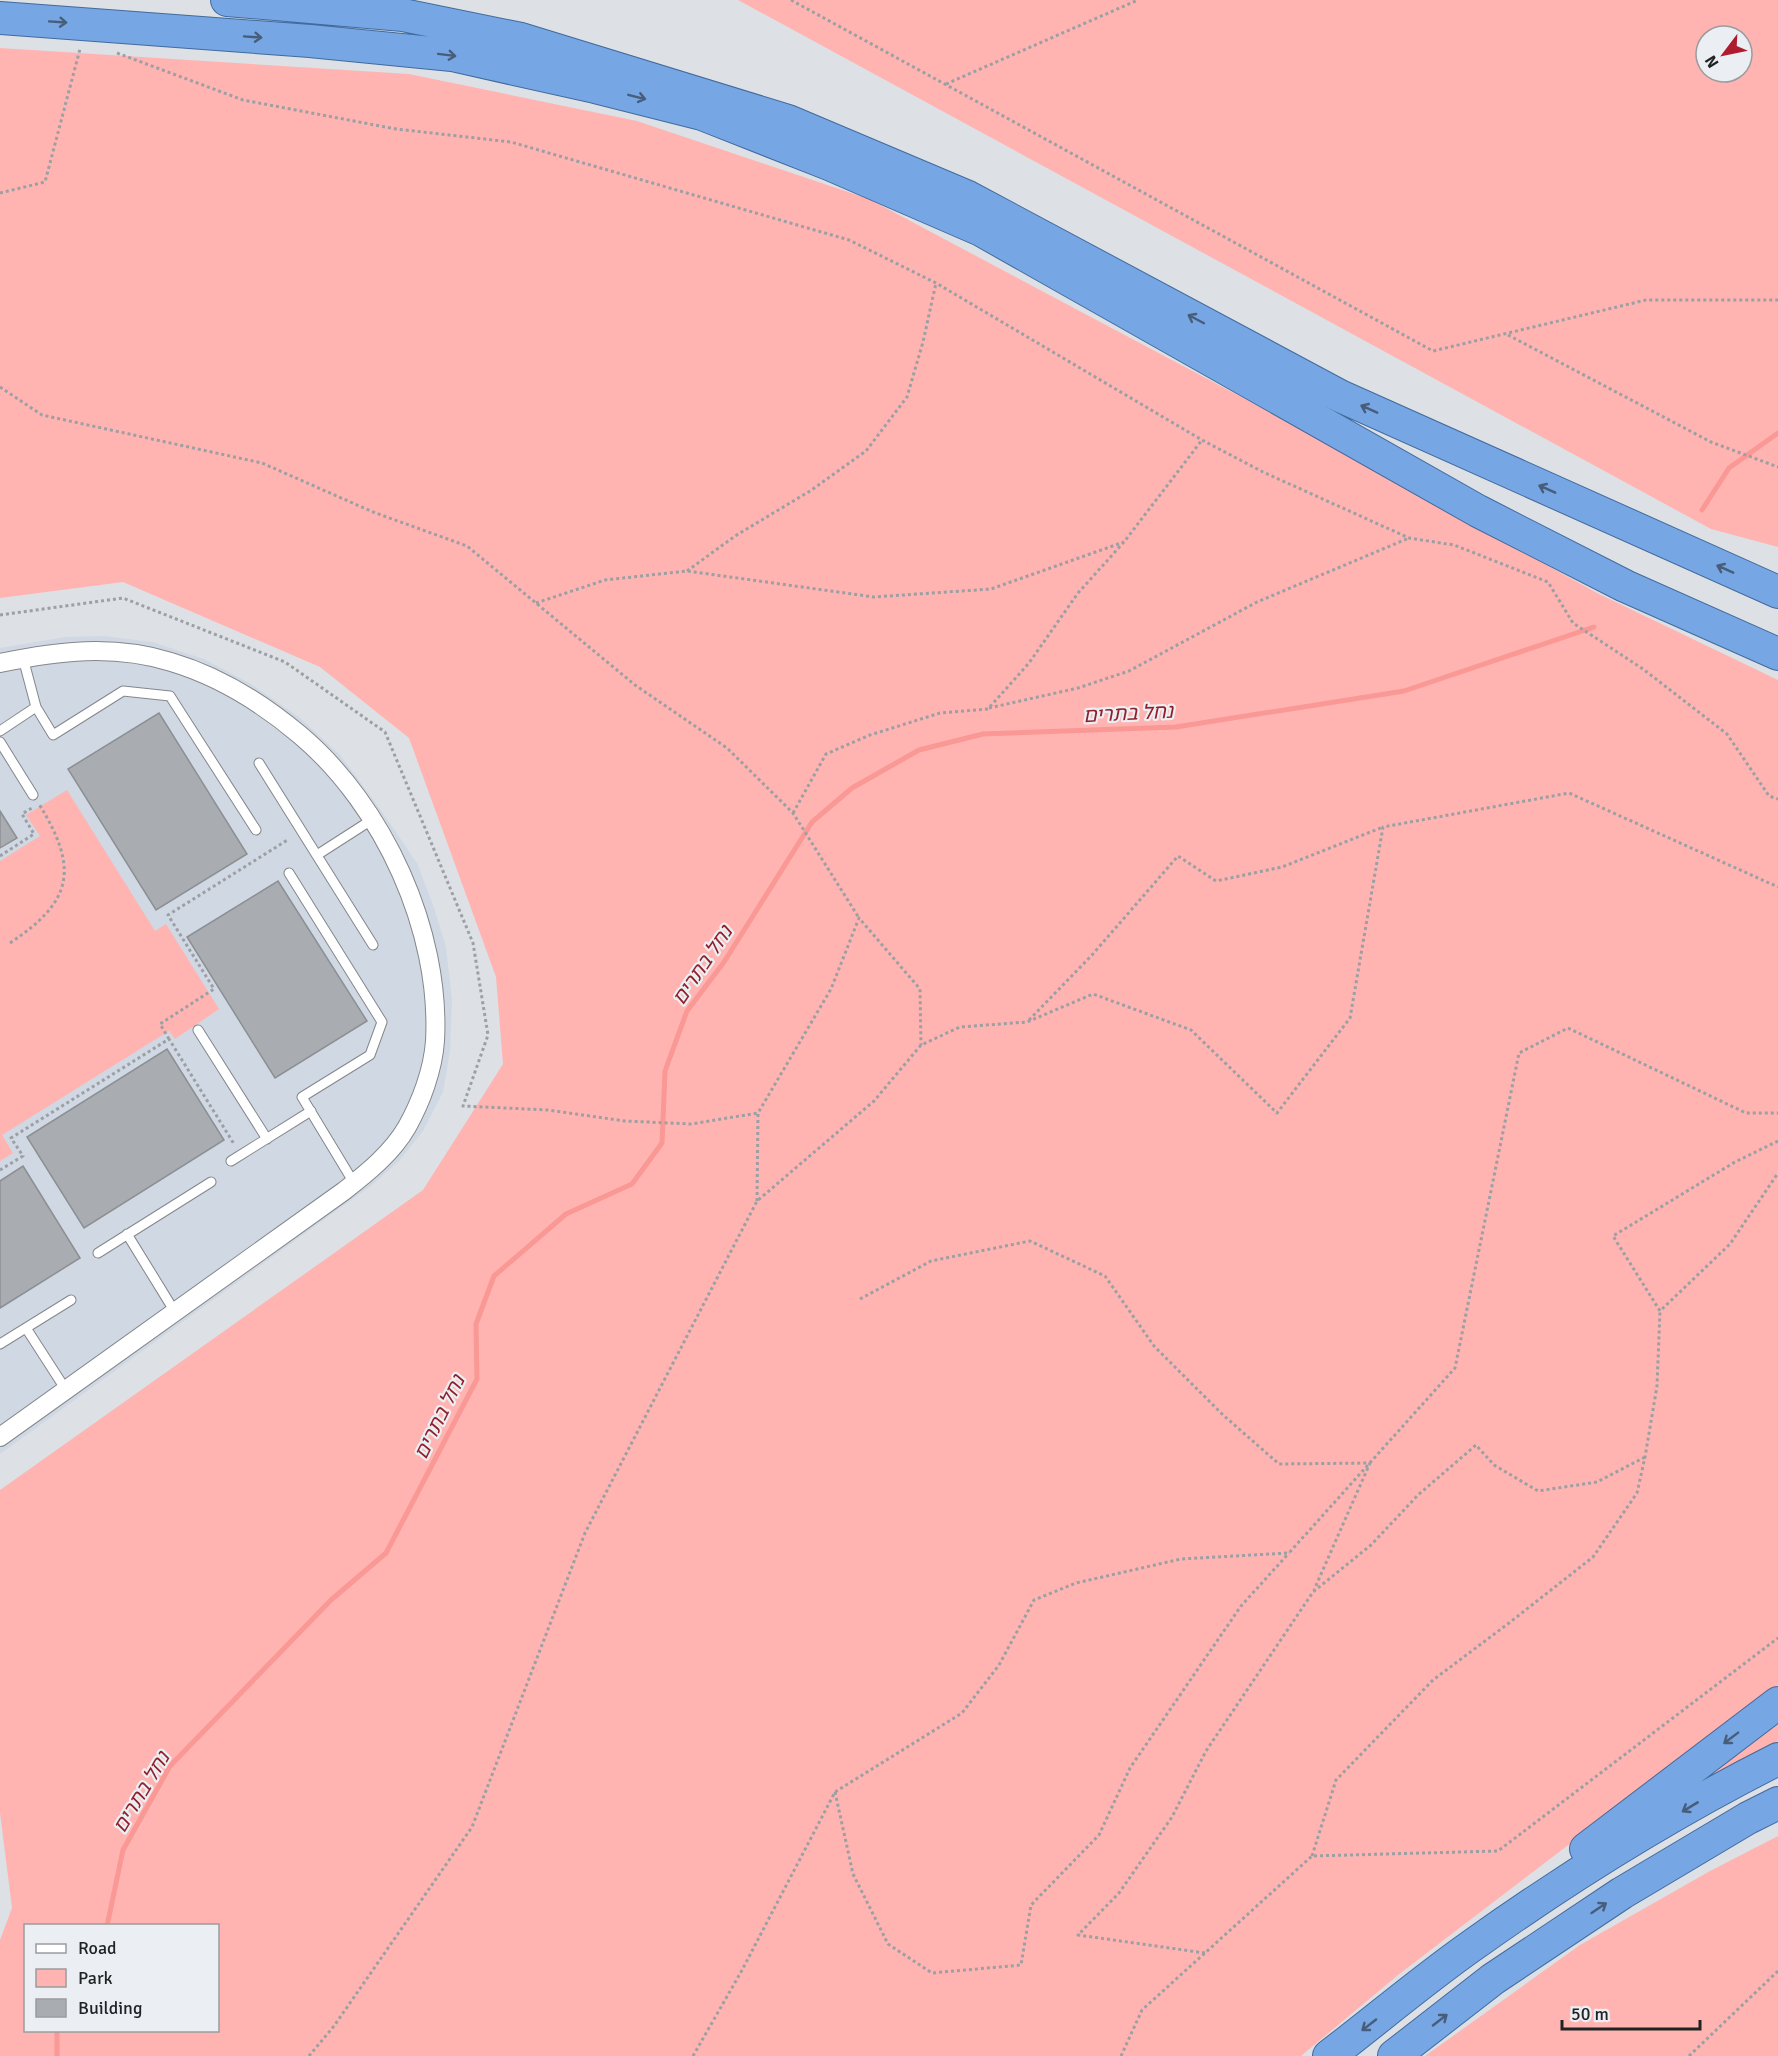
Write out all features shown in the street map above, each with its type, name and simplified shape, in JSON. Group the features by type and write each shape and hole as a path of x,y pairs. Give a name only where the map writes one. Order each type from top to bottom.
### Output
{"highway":[{"path":"226,0 403,15 521,39 788,121 968,197 1340,396 1778,592"},
{"path":"0,18 310,41 452,56 595,87 702,114 829,164 981,230 1478,511 1625,586 1778,654"},
{"path":"1409,1994 1603,1835 1778,1703"},
{"path":"1329,2056 1470,1947 1601,1859 1778,1758"},
{"path":"1394,2056 1493,1979 1622,1893 1748,1818 1778,1803"}],"street":[{"path":"0,663 73,650 122,652 170,661 216,679 260,704 302,736 339,775 373,819 404,881 425,939 435,994 435,1043 425,1089 406,1128 379,1163 0,1437"}],"lane":[{"path":"23,658 36,707 53,735 123,691 170,696 256,830"},
{"path":"0,731 36,707"},
{"path":"0,742 33,795"},
{"path":"259,763 373,945"},
{"path":"317,855 373,819"},
{"path":"289,873 382,1022 370,1055 302,1097 354,1183"},
{"path":"198,1030 267,1139"},
{"path":"231,1161 311,1111"},
{"path":"98,1253 211,1182"},
{"path":"128,1234 175,1312"},
{"path":"0,1344 71,1300"},
{"path":"26,1328 66,1390"}],"path":[{"path":"791,0 1433,351 1646,300 1778,300"},
{"path":"946,84 1138,0"},
{"path":"0,193 45,182 83,40"},
{"path":"115,52 243,100 396,129 511,142 849,240 936,283 1203,440 1263,472 1409,538 1454,545 1548,582 1573,623 1643,669 1727,734 1769,796 1778,799"},
{"path":"687,571 735,536 810,491 866,451 907,397 923,342 936,283"},
{"path":"1506,334 1711,442 1778,467"},
{"path":"0,387 42,415 262,463 373,512 467,546 635,685 727,748 793,813 859,918 920,989 921,1045"},
{"path":"988,709 1029,663 1078,593 1124,542 1203,440"},
{"path":"793,813 826,754 870,735 940,713 988,709 1078,688 1129,671 1257,602 1409,538"},
{"path":"536,603 605,580 687,571 874,597 991,589 1124,542"},
{"path":"1027,1022 1092,955 1178,856 1215,881 1282,867 1383,827 1569,793 1778,887"},
{"path":"0,856 34,834 22,814 39,804 55,833 63,855 65,874 62,891 55,905 43,919 10,944"},
{"path":"309,2056 334,2026 472,1827 585,1533 757,1201 874,1101 921,1045 960,1027 1027,1022 1093,994 1191,1030 1277,1113 1350,1018 1383,827"},
{"path":"241,1155 160,1024 214,989 168,915 302,831"},
{"path":"757,1201 758,1113 831,989 859,918"},
{"path":"835,1792 853,1874 888,1944 932,1973 1021,1965 1032,1905 1099,1835 1130,1768 1241,1606 1455,1368 1519,1053 1568,1028 1746,1113 1778,1113"},
{"path":"0,1170 22,1156 11,1138 169,1039"},
{"path":"1121,2056 1142,2010 1312,1857 1336,1780 1433,1680 1593,1557 1637,1493 1657,1386 1660,1311 1613,1236 1735,1162 1778,1140"},
{"path":"1660,1311 1730,1244 1778,1173"},
{"path":"860,1299 931,1261 1030,1241 1105,1276 1154,1346 1223,1415 1279,1464 1370,1463"},
{"path":"1313,1592 1371,1545 1418,1495 1476,1445 1494,1465 1538,1491 1597,1482 1645,1457"},
{"path":"1204,1953 1078,1935 1119,1893 1172,1817 1206,1751 1313,1592 1370,1463"},
{"path":"693,2056 741,1972 835,1792 962,1713 999,1665 1034,1600 1076,1583 1181,1559 1289,1553"},
{"path":"1312,1857 1498,1851 1778,1638"},
{"path":"1689,2056 1778,1971"}],"shaded area":[{"path":"104,636 152,642 204,659 251,684 300,718 340,755 417,863 433,905 446,947 452,1000 450,1052 443,1092 423,1131 399,1161 372,1185 0,1454 0,648 65,637"}],"green space":[{"path":"738,0 1778,0 1778,547 1711,529"},
{"path":"0,48 409,74 637,121 869,199 1249,401 1599,594 1778,680 1778,1685 1398,1975 1301,2056 0,2056 0,1940 12,1908 0,1813 0,1490 423,1190 503,1064 496,977 409,738 320,667 123,582 0,598"},
{"path":"67,790 155,931 166,924 219,1009 175,1039 169,1031 2,1135 13,1153 0,1161 0,861 40,836 26,815"},
{"path":"1778,1724 1778,1741 1675,1795"},
{"path":"1778,1836 1778,2056 1425,2056 1580,1945 1710,1871"}],"building":[{"path":"159,713 247,854 156,910 68,769"},
{"path":"0,811 17,838 0,848"},
{"path":"278,881 367,1021 275,1078 187,937"},
{"path":"167,1049 224,1140 84,1228 27,1137"},
{"path":"23,1166 80,1258 0,1308 0,1181"}],"waterway":[{"name":"נחל בתרים","path":"1702,510 1729,468 1778,433"},
{"name":"נחל בתרים","path":"107,1924 123,1850 170,1766 331,1600 386,1553 477,1379 476,1324 494,1276 566,1214 632,1184 662,1143 665,1071 687,1011 724,962 812,822 852,788 919,750 983,734 1176,727 1404,691 1594,627"},
{"name":"נחל בתרים","path":"57,2032 57,2056"}]}
